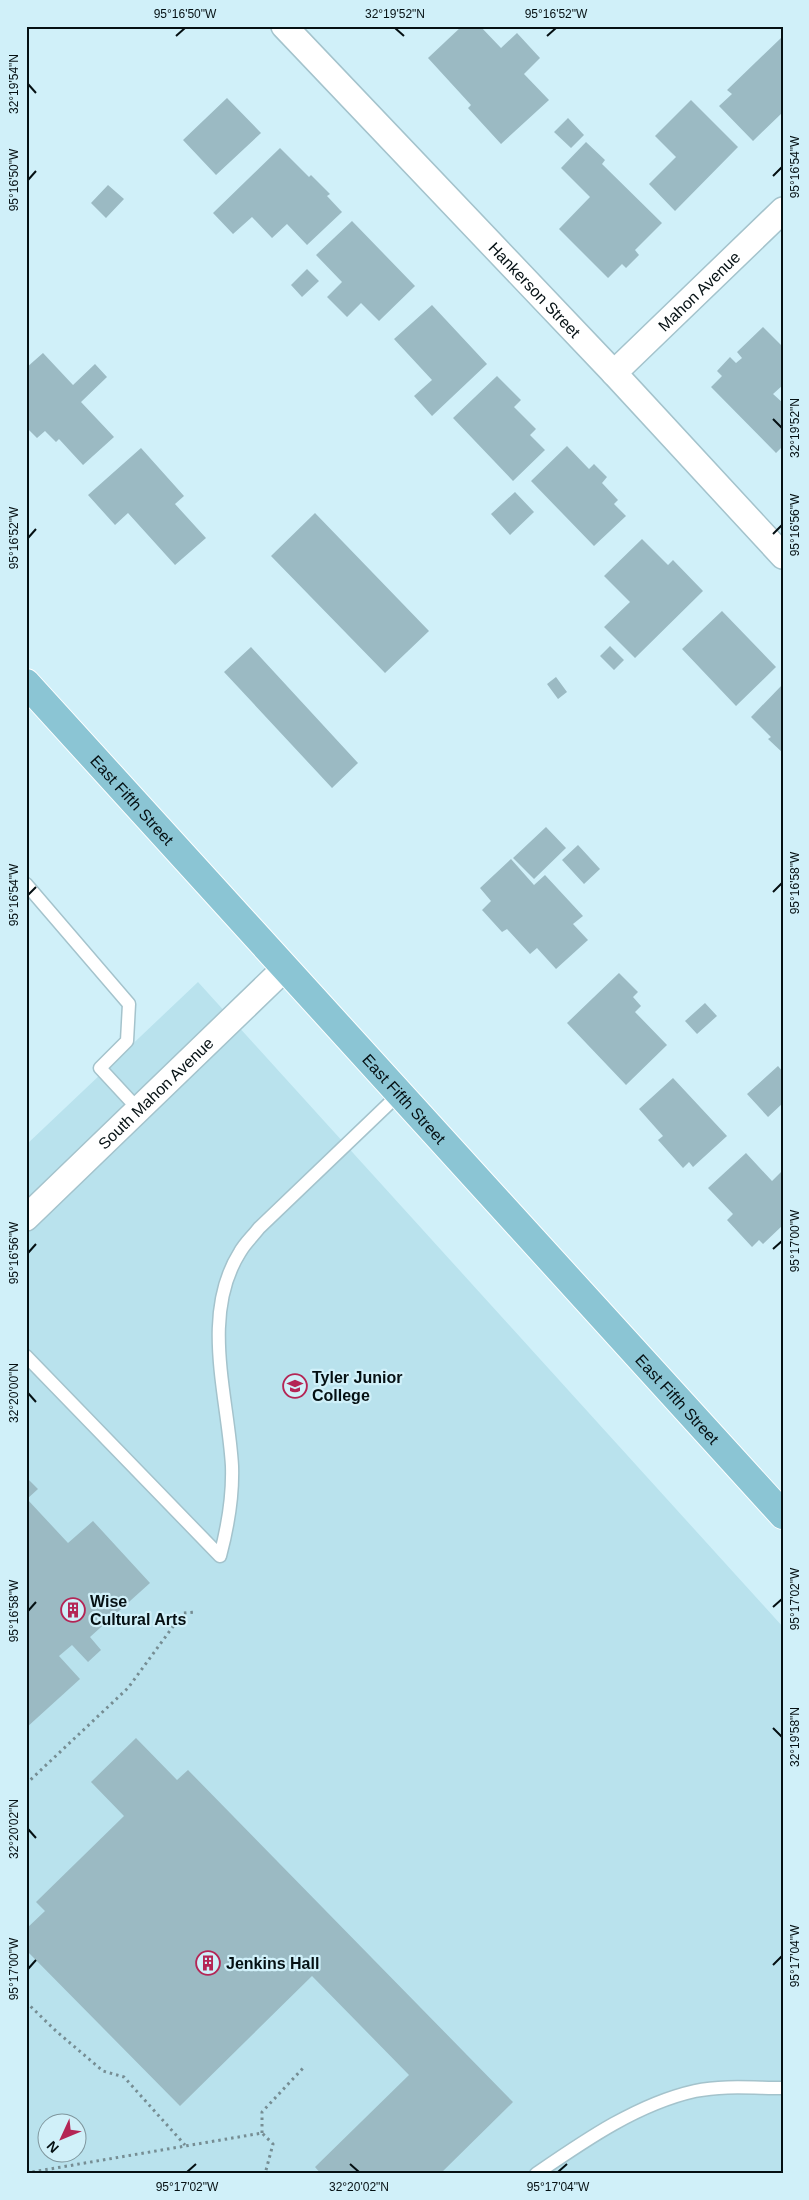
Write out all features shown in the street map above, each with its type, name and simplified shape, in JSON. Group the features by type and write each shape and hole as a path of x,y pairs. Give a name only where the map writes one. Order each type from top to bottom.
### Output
{"main road":[{"name":"East Fifth Street","path":"26,683 284,969 783,1515"}],"street":[{"name":"Hankerson Street","path":"284,26 614,373 783,556"},
{"name":"Mahon Avenue","path":"614,373 783,210"},
{"name":"South Mahon Avenue","path":"26,1218 284,969"}],"lane":[{"path":"26,884 129,1004 127,1040 100,1068 138,1109"},
{"path":"26,1356 220,1556 228,1526 232,1498 232,1466 220,1353 222,1301 228,1275 240,1251 259,1228 399,1094"},
{"path":"536,2174 589,2138 663,2102 695,2091 727,2088 783,2088"}],"path":[{"path":"26,1784 128,1688 182,1613 195,1612"},
{"path":"26,2002 56,2031 103,2071 124,2077 185,2146"},
{"path":"265,2174 273,2144 262,2132 262,2112 305,2066"},
{"path":"26,2173 262,2132"}],"shaded area":[{"name":"Tyler Junior College","path":"198,982 783,1627 783,2174 26,2174 26,1145"}],"building":[{"path":"462,26 480,26 501,48 517,33 540,58 524,74 549,100 501,144 468,108 471,105 428,58"},
{"path":"781,38 783,39 783,112 753,141 719,106 732,94 727,90"},
{"path":"227,98 261,133 216,175 183,140"},
{"path":"691,100 738,147 675,211 649,184 676,157 655,136"},
{"path":"568,118 584,135 571,148 554,132"},
{"path":"586,142 605,160 602,164 662,223 635,250 639,255 626,268 622,264 608,278 559,229 590,197 561,168"},
{"path":"280,148 309,177 311,175 330,194 327,196 342,212 307,245 287,224 272,238 252,217 233,234 213,213"},
{"path":"108,185 124,199 106,218 91,203"},
{"path":"352,221 415,286 379,321 361,303 347,317 327,297 342,282 316,255"},
{"path":"307,269 319,281 302,297 291,285"},
{"path":"432,305 487,364 432,416 414,396 432,380 394,339"},
{"path":"763,327 783,347 783,385 773,394 783,403 783,446 776,453 711,387 722,376 717,371 730,357 736,363 742,358 737,352"},
{"path":"43,353 73,385 95,364 107,377 81,402 114,437 83,465 59,439 56,442 45,431 37,438 26,427 26,368"},
{"path":"497,376 521,400 514,407 536,429 530,435 545,450 513,481 453,418"},
{"path":"567,446 589,469 594,464 607,477 602,483 618,500 614,504 626,516 594,546 531,481"},
{"path":"141,448 184,496 175,504 206,538 175,565 128,513 115,525 88,495"},
{"path":"515,492 534,512 510,535 491,514"},
{"path":"315,513 429,631 385,673 271,556"},
{"path":"642,539 668,565 673,560 703,591 635,658 604,627 630,602 604,576"},
{"path":"722,611 776,667 736,706 682,649"},
{"path":"610,646 624,660 614,670 600,656"},
{"path":"251,647 358,763 332,788 224,672"},
{"path":"556,677 567,692 558,699 547,684"},
{"path":"783,684 783,753 768,739 771,737 751,717"},
{"path":"546,827 566,848 534,879 513,858"},
{"path":"578,845 600,869 584,884 562,860"},
{"path":"511,859 534,885 545,875 583,916 573,924 588,940 556,969 537,948 530,954 507,929 502,932 482,910 491,901 480,888"},
{"path":"619,973 638,992 633,997 641,1006 635,1012 667,1045 626,1085 567,1023"},
{"path":"705,1003 717,1016 697,1034 685,1021"},
{"path":"778,1066 783,1072 783,1103 768,1117 747,1094"},
{"path":"673,1078 727,1136 693,1167 689,1162 683,1168 658,1140 663,1136 639,1109"},
{"path":"746,1153 772,1181 783,1170 783,1225 763,1244 759,1240 752,1247 727,1220 733,1214 708,1188"},
{"name":"Wise Cultural Arts","path":"26,1477 38,1489 27,1499 68,1543 93,1521 150,1583 90,1637 101,1650 88,1662 72,1645 59,1656 80,1679 26,1728"},
{"name":"Jenkins Hall","path":"136,1738 177,1780 188,1770 513,2102 440,2174 321,2174 315,2167 409,2075 312,1976 180,2106 26,1950 26,1929 45,1911 36,1902 124,1816 91,1782"}],"place":[{"name":"Tyler Junior College","path":"295,1386"},
{"name":"Wise Cultural Arts","path":"73,1610"},
{"name":"Jenkins Hall","path":"208,1963"}]}
